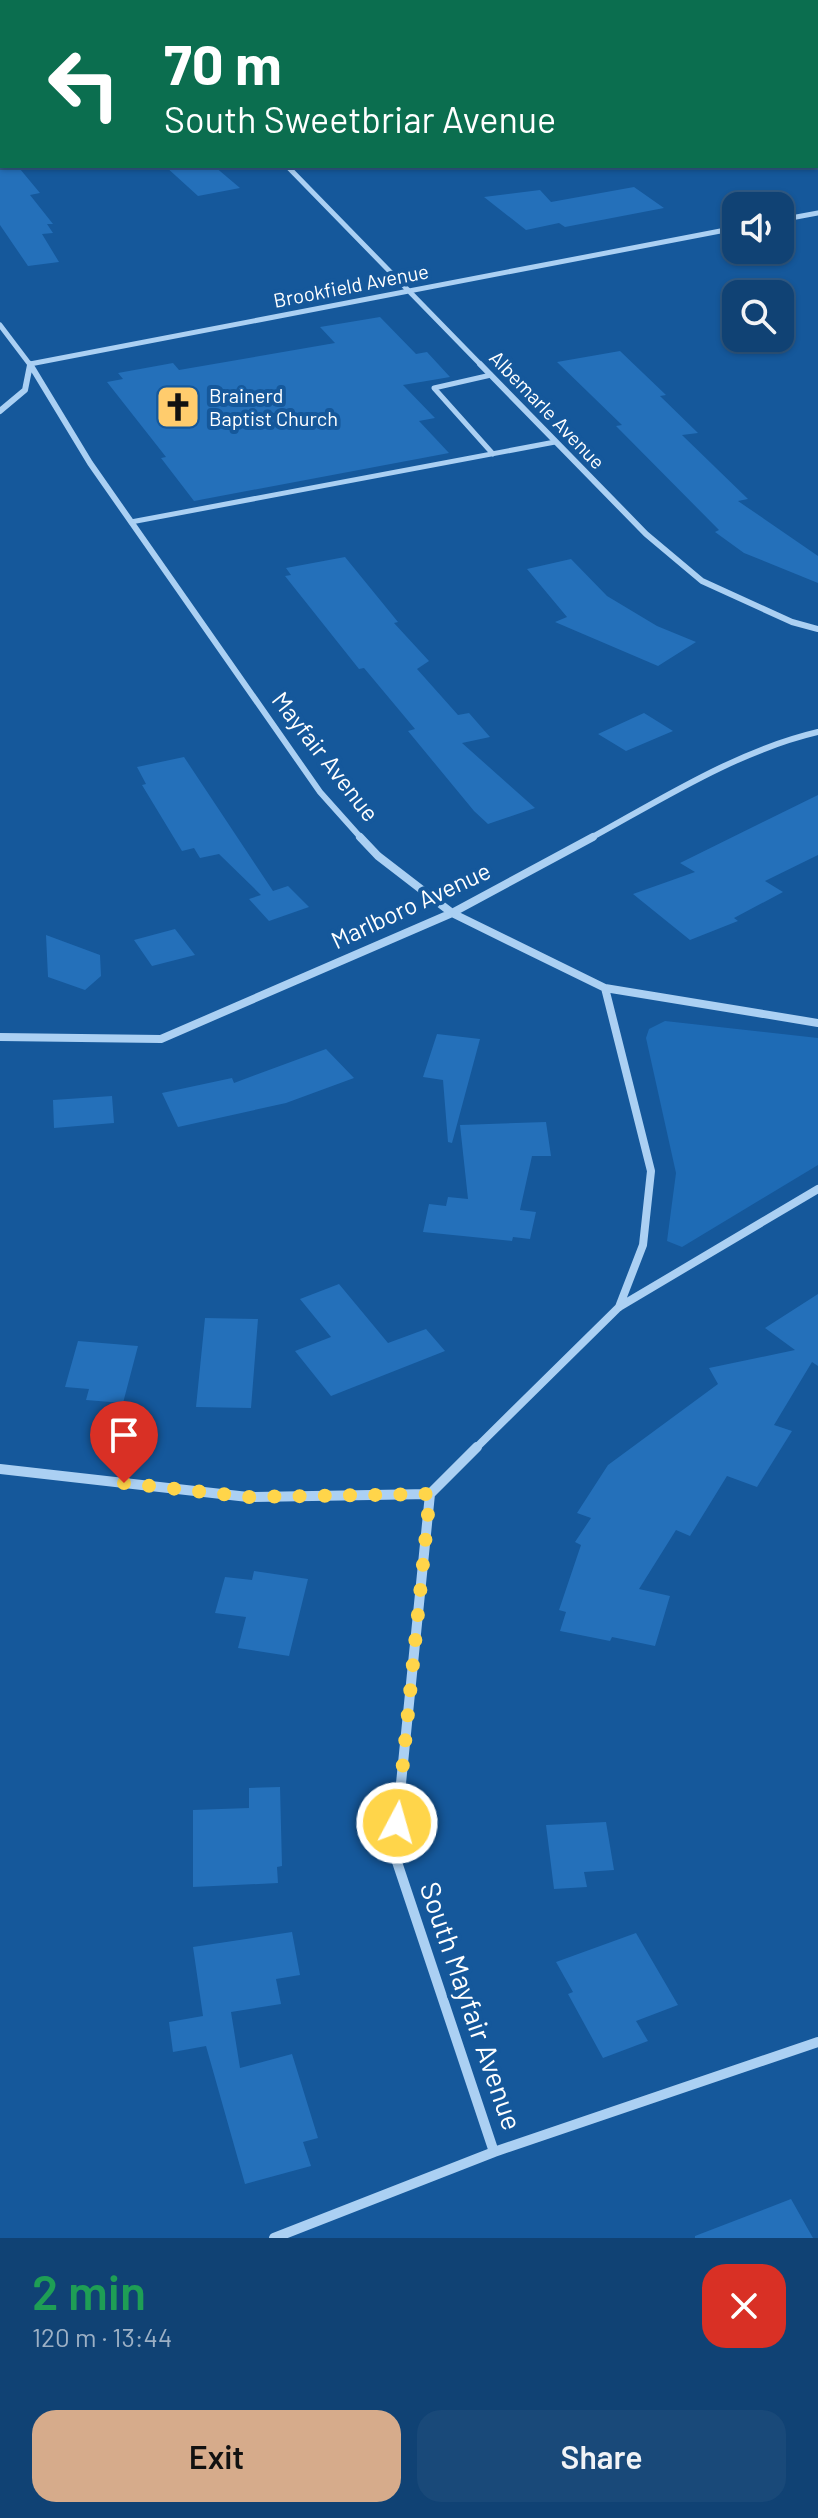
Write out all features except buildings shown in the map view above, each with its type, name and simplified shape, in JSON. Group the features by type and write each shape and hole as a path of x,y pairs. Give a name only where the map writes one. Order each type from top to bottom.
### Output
{"street":[{"name":"Albemarle Avenue","path":"289,168 646,534 702,581 792,622 818,629"},
{"path":"794,217 818,213"},
{"name":"Brookfield Avenue","path":"30,364 722,231"},
{"name":"Mayfair Avenue","path":"0,325 30,364 90,463 320,792 378,856 452,913 605,988 818,1023"},
{"path":"0,411 25,390 30,364"},
{"name":"Marlboro Avenue","path":"0,1037 161,1039 452,913 699,779 797,737 818,732"},
{"path":"605,988 651,1171 643,1245 619,1307"},
{"path":"0,1469 248,1497 430,1494 619,1307 818,1189"},
{"name":"South Mayfair Avenue","path":"430,1494 394,1853 494,2152"},
{"path":"274,2238 494,2152 818,2042"}],"lane":[{"path":"491,375 434,388 493,454"},
{"path":"131,522 555,442"}],"shaded area":[{"path":"665,1021 818,1038 818,1165 682,1247 667,1241 676,1173 646,1038 649,1029"}],"place":[{"name":"Brainerd Baptist Church","path":"178,407"}],"route":[{"path":"124,1483 248,1497 430,1494 397,1823"}]}
